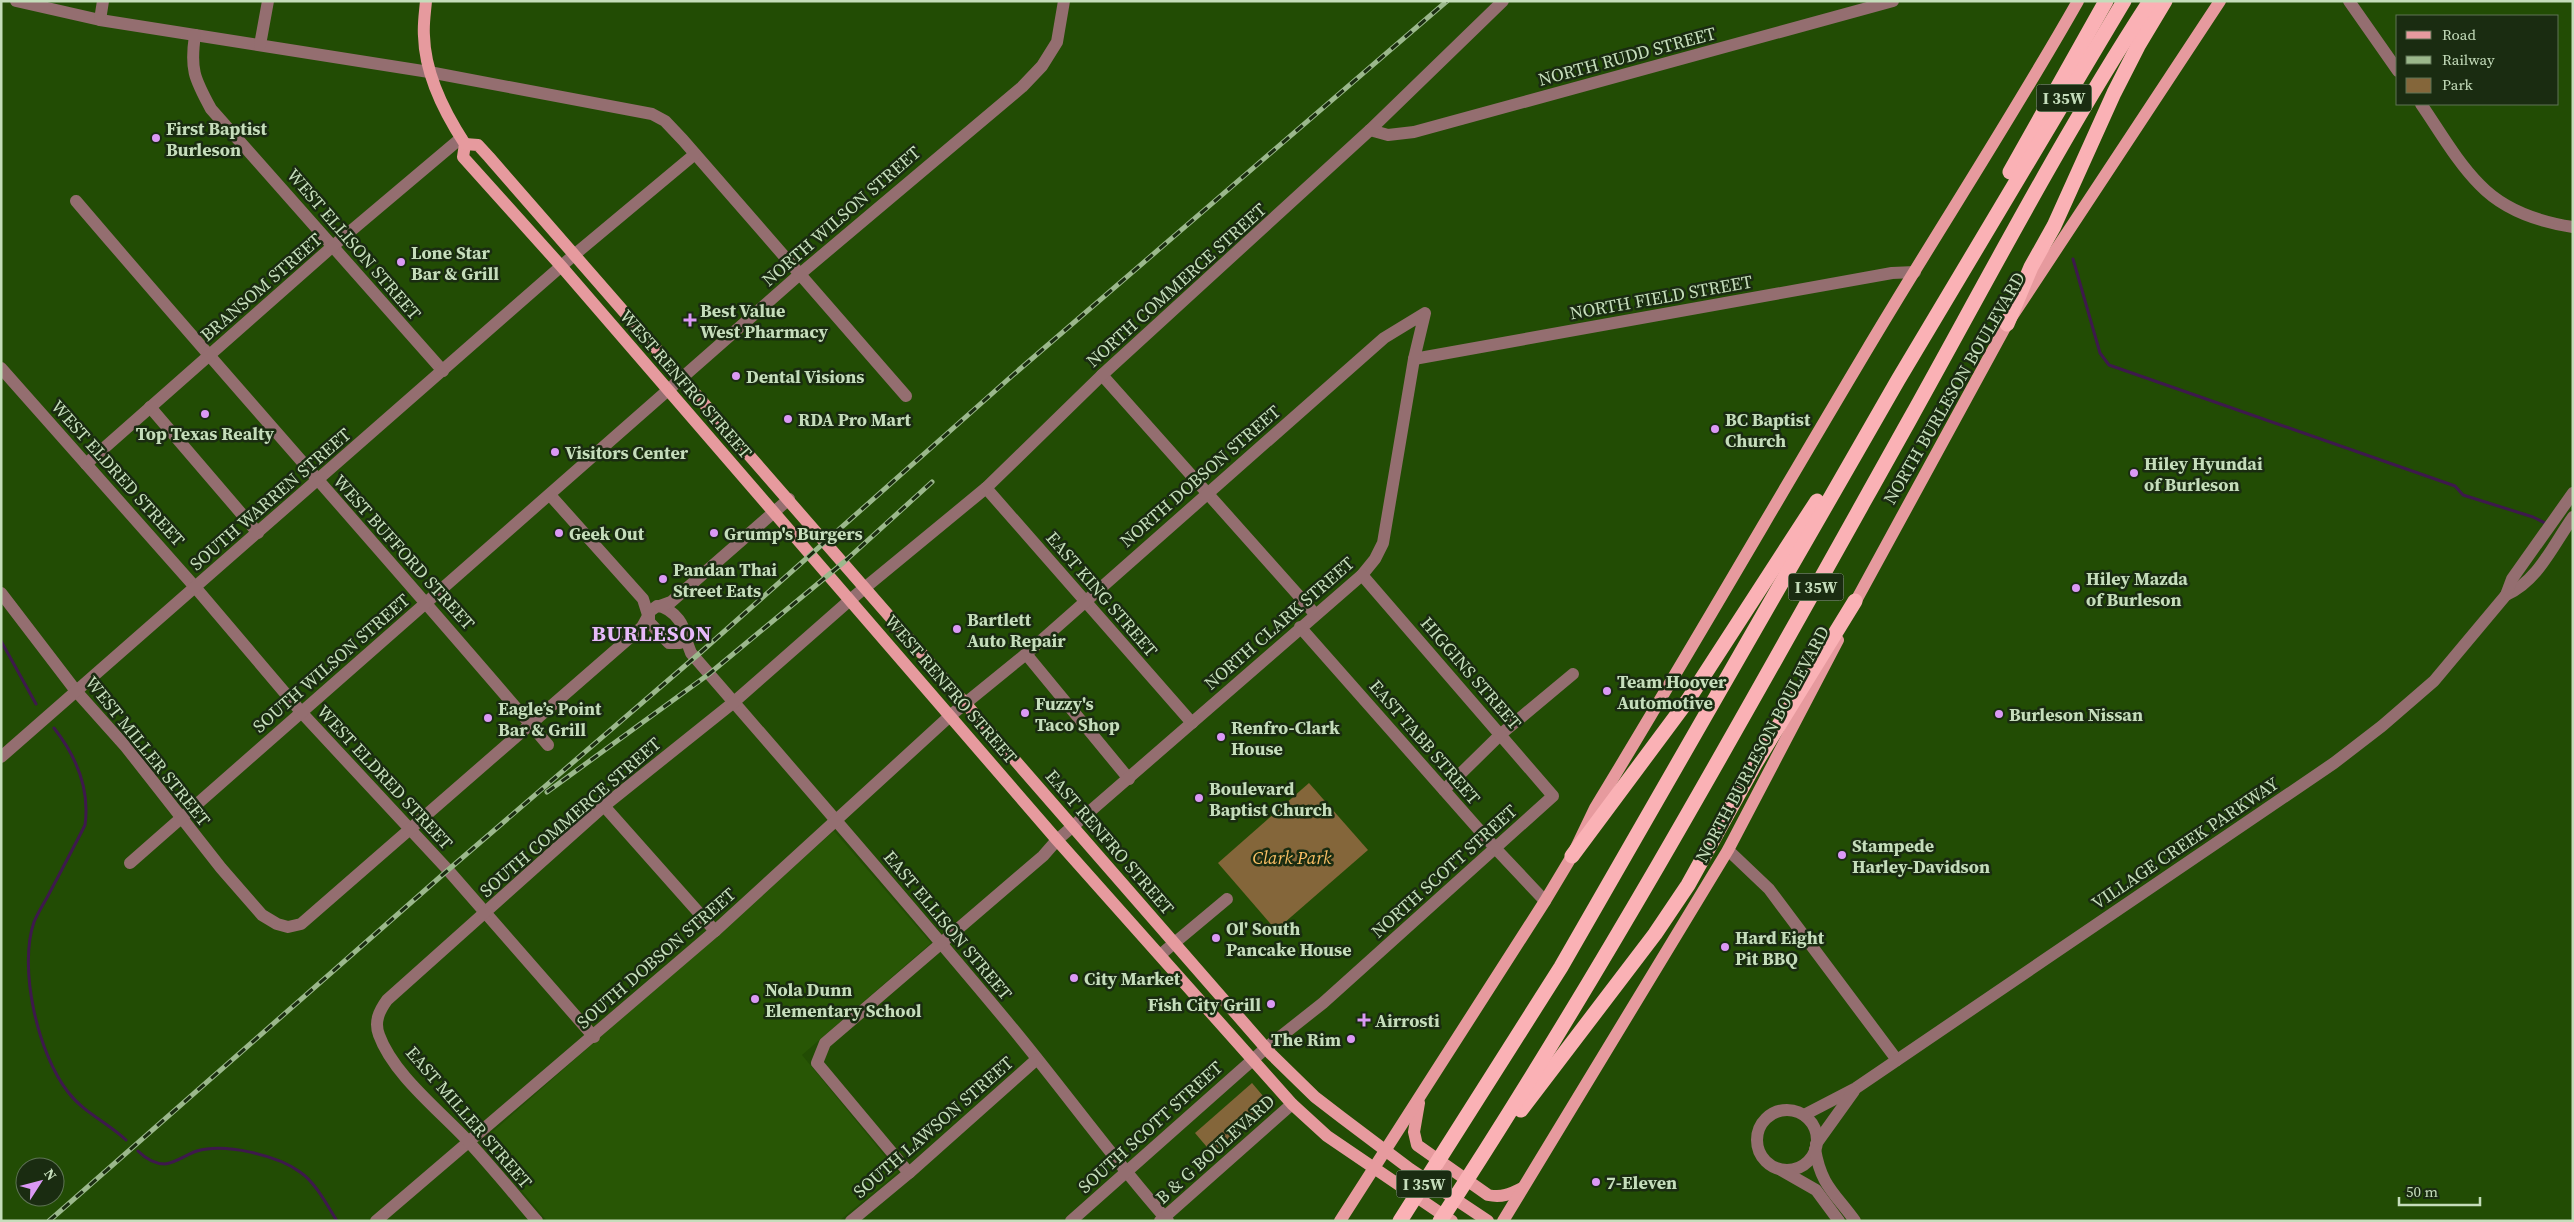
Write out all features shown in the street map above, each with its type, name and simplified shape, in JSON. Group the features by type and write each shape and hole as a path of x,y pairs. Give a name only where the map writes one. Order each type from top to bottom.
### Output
{"highway":[{"path":"2006,196 2010,171 2023,145 2106,1"},
{"name":"I 35W","path":"1400,1221 1561,967 1898,380 2124,1"},
{"name":"I 35W","path":"1440,1221 1475,1168 1630,914 1760,686 2077,119 2150,1"},
{"path":"2007,324 2031,266 2054,226 2114,93 2138,46 2165,1"},
{"path":"1572,856 1688,700 1809,516 1883,391 1898,380"},
{"path":"1475,1168 1661,926 1688,885 1755,764 1855,601"}],"main road":[{"name":"WEST RENFRO STREET","path":"426,1 424,36 429,72 447,115 463,141 463,157 562,266 1057,840 1292,1104 1328,1136 1452,1221"},
{"path":"1340,1221 1545,901 1572,856 1595,808 1915,272 2047,56 2078,1"},
{"name":"NORTH BURLESON BOULEVARD","path":"1502,1221 1728,850 1831,654 1855,601 2007,324 2220,1"},
{"name":"WEST RENFRO STREET","path":"463,141 478,146 826,540"},
{"name":"EAST RENFRO STREET","path":"826,540 1266,1048 1315,1097 1385,1150"},
{"path":"1420,1095 1414,1132 1421,1149 1488,1195 1498,1197 1508,1195 1522,1188"},
{"path":"1385,1150 1488,1221"}],"street":[{"path":"16,1 100,20 429,72 652,114 665,121 695,154 906,396"},
{"path":"100,20 103,1"},
{"path":"260,45 268,1"},
{"name":"NORTH WILSON STREET","path":"667,390 800,274 1022,87 1042,66 1057,42 1064,1"},
{"name":"NORTH COMMERCE STREET","path":"850,600 986,488 1102,375 1370,130 1503,1"},
{"name":"NORTH RUDD STREET","path":"1370,130 1388,135 1414,132 1893,1"},
{"path":"2349,1 2396,68"},
{"name":"WEST ELLISON STREET","path":"195,35 191,62 197,85 211,109 442,371"},
{"path":"2422,105 2480,185 2510,207 2545,223 2573,227"},
{"name":"BRANSOM STREET","path":"86,464 333,246 463,141"},
{"name":"SOUTH WARREN STREET","path":"1,757 574,255 695,154"},
{"name":"WEST BUFFORD STREET","path":"76,201 208,356 427,603 548,745"},
{"name":"NORTH FIELD STREET","path":"1414,359 1892,274 1915,272"},
{"name":"NORTH DOBSON STREET","path":"951,715 1026,654 1384,338 1425,313 1414,359"},
{"name":"NORTH CLARK STREET","path":"909,1173 817,1063 826,1043 1043,856 1057,840 1362,575 1375,560 1383,543 1414,359"},
{"name":"WEST ELDRED STREET","path":"1,368 195,588 302,713 448,870 594,1036"},
{"path":"1102,375 1315,614"},
{"name":"SOUTH WILSON STREET","path":"130,863 667,390"},
{"path":"150,407 258,533"},
{"name":"EAST KING STREET","path":"986,488 1192,723"},
{"name":"VILLAGE CREEK PARKWAY","path":"1804,1115 1856,1088 2318,774 2375,732 2434,681 2506,595 2512,580 2573,493"},
{"name":"EAST ELLISON STREET","path":"550,495 653,611 651,625 666,641 693,655"},
{"path":"410,829 642,627 653,611 671,602 789,499"},
{"name":"VILLAGE CREEK PARKWAY","path":"2506,595 2521,588 2536,571 2572,518"},
{"name":"HIGGINS STREET","path":"1362,575 1553,796"},
{"name":"WEST MILLER STREET","path":"1,593 76,691 126,747 181,818 262,915 277,924 288,926 301,924 410,829"},
{"name":"SOUTH COMMERCE STREET","path":"378,1033 376,1024 379,1011 387,1000 486,914 604,806 734,702 850,600"},
{"name":"EAST ELLISON STREET","path":"653,611 667,609 682,626 693,655 942,944 1165,1219"},
{"name":"EAST TABB STREET","path":"1300,627 1496,849 1545,901"},
{"path":"673,644 680,643 685,636"},
{"path":"1026,654 1129,779"},
{"path":"1444,790 1501,734 1573,674"},
{"name":"SOUTH DOBSON STREET","path":"376,1221 715,931 834,820 951,715"},
{"name":"NORTH SCOTT STREET","path":"1253,1060 1323,1003 1553,796"},
{"path":"604,806 715,931"},
{"path":"1728,850 1769,889 1897,1060"},
{"path":"1160,955 1227,899"},
{"name":"EAST MILLER STREET","path":"378,1033 397,1067 469,1142 537,1221"},
{"name":"SOUTH LAWSON STREET","path":"851,1221 909,1173 1037,1059"},
{"name":"SOUTH SCOTT STREET","path":"1071,1221 1253,1060"},
{"name":"VILLAGE CREEK PARKWAY","path":"1774,1166 1792,1169 1808,1161 1816,1146 1856,1088"},
{"name":"B & G BOULEVARD","path":"1165,1219 1292,1104"},
{"path":"1839,1221 1816,1190 1774,1166 1760,1153 1758,1144 1762,1124 1768,1117 1786,1110 1804,1115 1814,1128 1818,1167 1825,1184 1856,1221"}],"shaded area":[{"name":"Nola Dunn Elementary School","path":"834,831 931,943 802,1055 898,1172 839,1221 547,1221 481,1142"}],"green space":[{"name":"Clark Park","path":"1309,783 1368,850 1276,930 1218,863"},
{"path":"1252,1083 1269,1103 1212,1153 1195,1133"}],"waterway":[{"path":"2073,259 2100,353 2109,365 2455,486 2463,495 2533,517 2547,524"},
{"path":"1,641 36,704"},
{"path":"54,728 69,750 80,774 86,812 85,825 34,922 28,963 34,1010 48,1056 57,1076 68,1092 81,1106 126,1140"},
{"path":"138,1151 150,1160 165,1164 197,1151 209,1149 250,1152 278,1160 300,1172 311,1182 337,1221"}],"railway":[{"path":"49,1221 448,870 701,652 1013,375 1447,1"},
{"path":"547,792 709,674 844,562 932,482"}],"place":[{"name":"First Baptist Burleson","path":"156,138"},
{"name":"Lone Star Bar & Grill","path":"401,262"},
{"name":"Best Value West Pharmacy","path":"690,320"},
{"name":"Dental Visions","path":"736,376"},
{"name":"Top Texas Realty","path":"205,414"},
{"name":"RDA Pro Mart","path":"788,419"},
{"name":"BC Baptist Church","path":"1715,429"},
{"name":"Visitors Center","path":"555,452"},
{"name":"Hiley Hyundai of Burleson","path":"2134,473"},
{"name":"Geek Out","path":"559,533"},
{"name":"Grump's Burgers","path":"714,533"},
{"name":"Pandan Thai Street Eats","path":"663,579"},
{"name":"Hiley Mazda of Burleson","path":"2076,588"},
{"name":"Bartlett Auto Repair","path":"957,629"},
{"name":"Team Hoover Automotive","path":"1607,691"},
{"name":"Fuzzy's Taco Shop","path":"1025,713"},
{"name":"Burleson Nissan","path":"1999,714"},
{"name":"Eagle’s Point Bar & Grill","path":"488,718"},
{"name":"Renfro-Clark House","path":"1221,737"},
{"name":"Boulevard Baptist Church","path":"1199,798"},
{"name":"Stampede Harley-Davidson","path":"1842,855"},
{"name":"Ol' South Pancake House","path":"1216,938"},
{"name":"Hard Eight Pit BBQ","path":"1725,947"},
{"name":"City Market","path":"1074,978"},
{"name":"Nola Dunn Elementary School","path":"755,999"},
{"name":"Fish City Grill","path":"1271,1004"},
{"name":"Airrosti","path":"1364,1020"},
{"name":"The Rim","path":"1351,1039"},
{"name":"7-Eleven","path":"1596,1182"}],"district":[{"name":"BURLESON","path":"652,633"}]}
